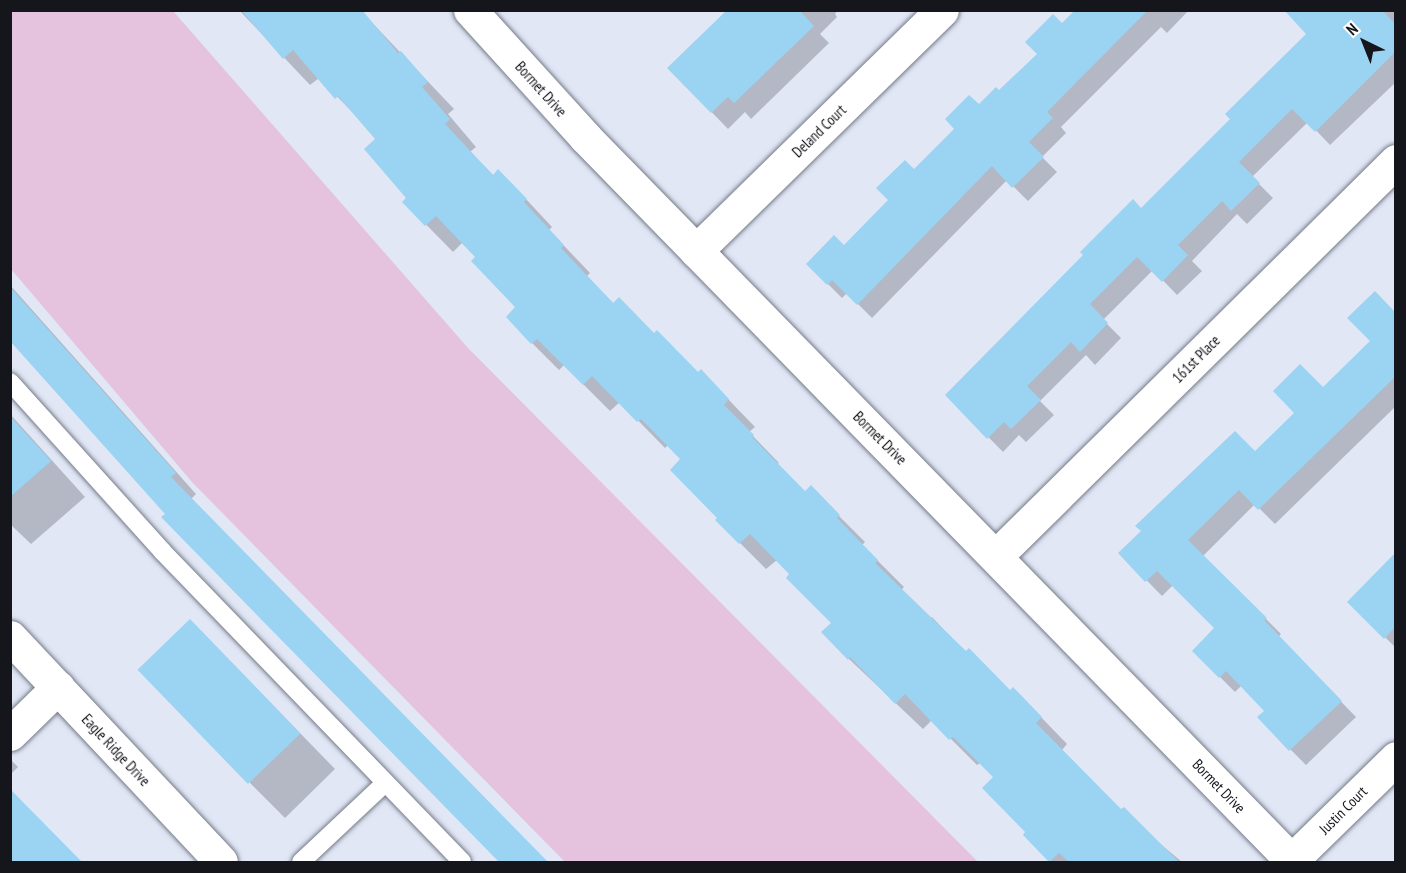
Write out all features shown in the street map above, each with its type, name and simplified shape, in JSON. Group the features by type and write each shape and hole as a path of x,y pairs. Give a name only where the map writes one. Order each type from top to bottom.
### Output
{"street":[{"name":"Bormet Drive","path":"470,10 585,137 1292,862"},
{"name":"Deland Court","path":"696,251 942,10"},
{"name":"161st Place","path":"996,556 1395,161"},
{"name":"Eagle Ridge Drive","path":"10,637 221,862"},
{"path":"10,734 58,687"},
{"name":"Justin Court","path":"1292,862 1395,758"}],"lane":[{"path":"10,382 108,493 462,862"},
{"path":"302,862 385,783"}],"shaded area":[{"path":"10,11 173,11 468,348 978,862 565,862 192,482 11,269"}],"building":[{"path":"241,10 362,10 398,53 401,51 428,82 422,87 450,119 445,124 493,175 498,169 527,199 524,202 564,245 561,248 613,303 619,297 654,333 657,330 698,372 701,369 729,399 724,405 754,435 752,437 805,491 811,485 840,515 837,518 878,560 875,563 966,651 969,648 1010,690 1013,687 1042,717 1036,723 1121,809 1124,807 1179,862 1069,862 1059,853 1049,862 1023,835 1025,832 982,788 993,777 953,737 949,740 905,694 895,704 850,657 848,660 821,632 831,623 786,578 789,574 750,534 739,544 715,520 717,518 670,470 680,459 641,419 637,422 592,376 583,385 537,339 531,344 506,317 515,307 471,261 475,257 436,216 425,226 402,202 406,198 364,149 375,139 338,96 335,99 293,50 283,59"},
{"path":"727,10 799,10 814,26 734,103 728,97 711,113 667,68"},
{"path":"1075,10 1148,10 1047,112 1053,118 1029,142 1044,157 1012,188 992,166 857,305 832,280 827,285 806,264 834,235 844,245 888,200 876,188 905,160 914,169 954,129 945,119 969,95 979,104 996,87 999,90 1037,54 1025,42 1053,14 1062,23"},
{"path":"1284,10 1382,10 1395,24 1395,52 1315,132 1292,109 1239,162 1260,183 1231,211 1222,201 1178,245 1188,255 1162,282 1137,257 1090,304 1108,323 1080,352 1071,342 1027,386 1041,400 1011,429 1004,422 987,439 945,395 1083,255 1080,252 1133,199 1141,208 1230,119 1225,114 1306,34"},
{"path":"10,287 176,473 171,477 548,862 499,862 161,517 165,514 10,341"},
{"path":"1375,291 1395,312 1395,377 1258,510 1239,490 1188,540 1267,618 1264,620 1342,701 1289,751 1257,717 1264,711 1226,671 1219,678 1192,651 1214,628 1157,571 1145,582 1118,553 1141,531 1135,526 1235,431 1255,451 1294,413 1273,391 1300,364 1323,387 1370,341 1347,318"},
{"path":"10,416 51,461 10,497"},
{"path":"1395,553 1395,627 1384,639 1347,602"},
{"path":"190,619 300,733 248,784 137,670"},
{"path":"10,789 82,862 10,862"}]}
